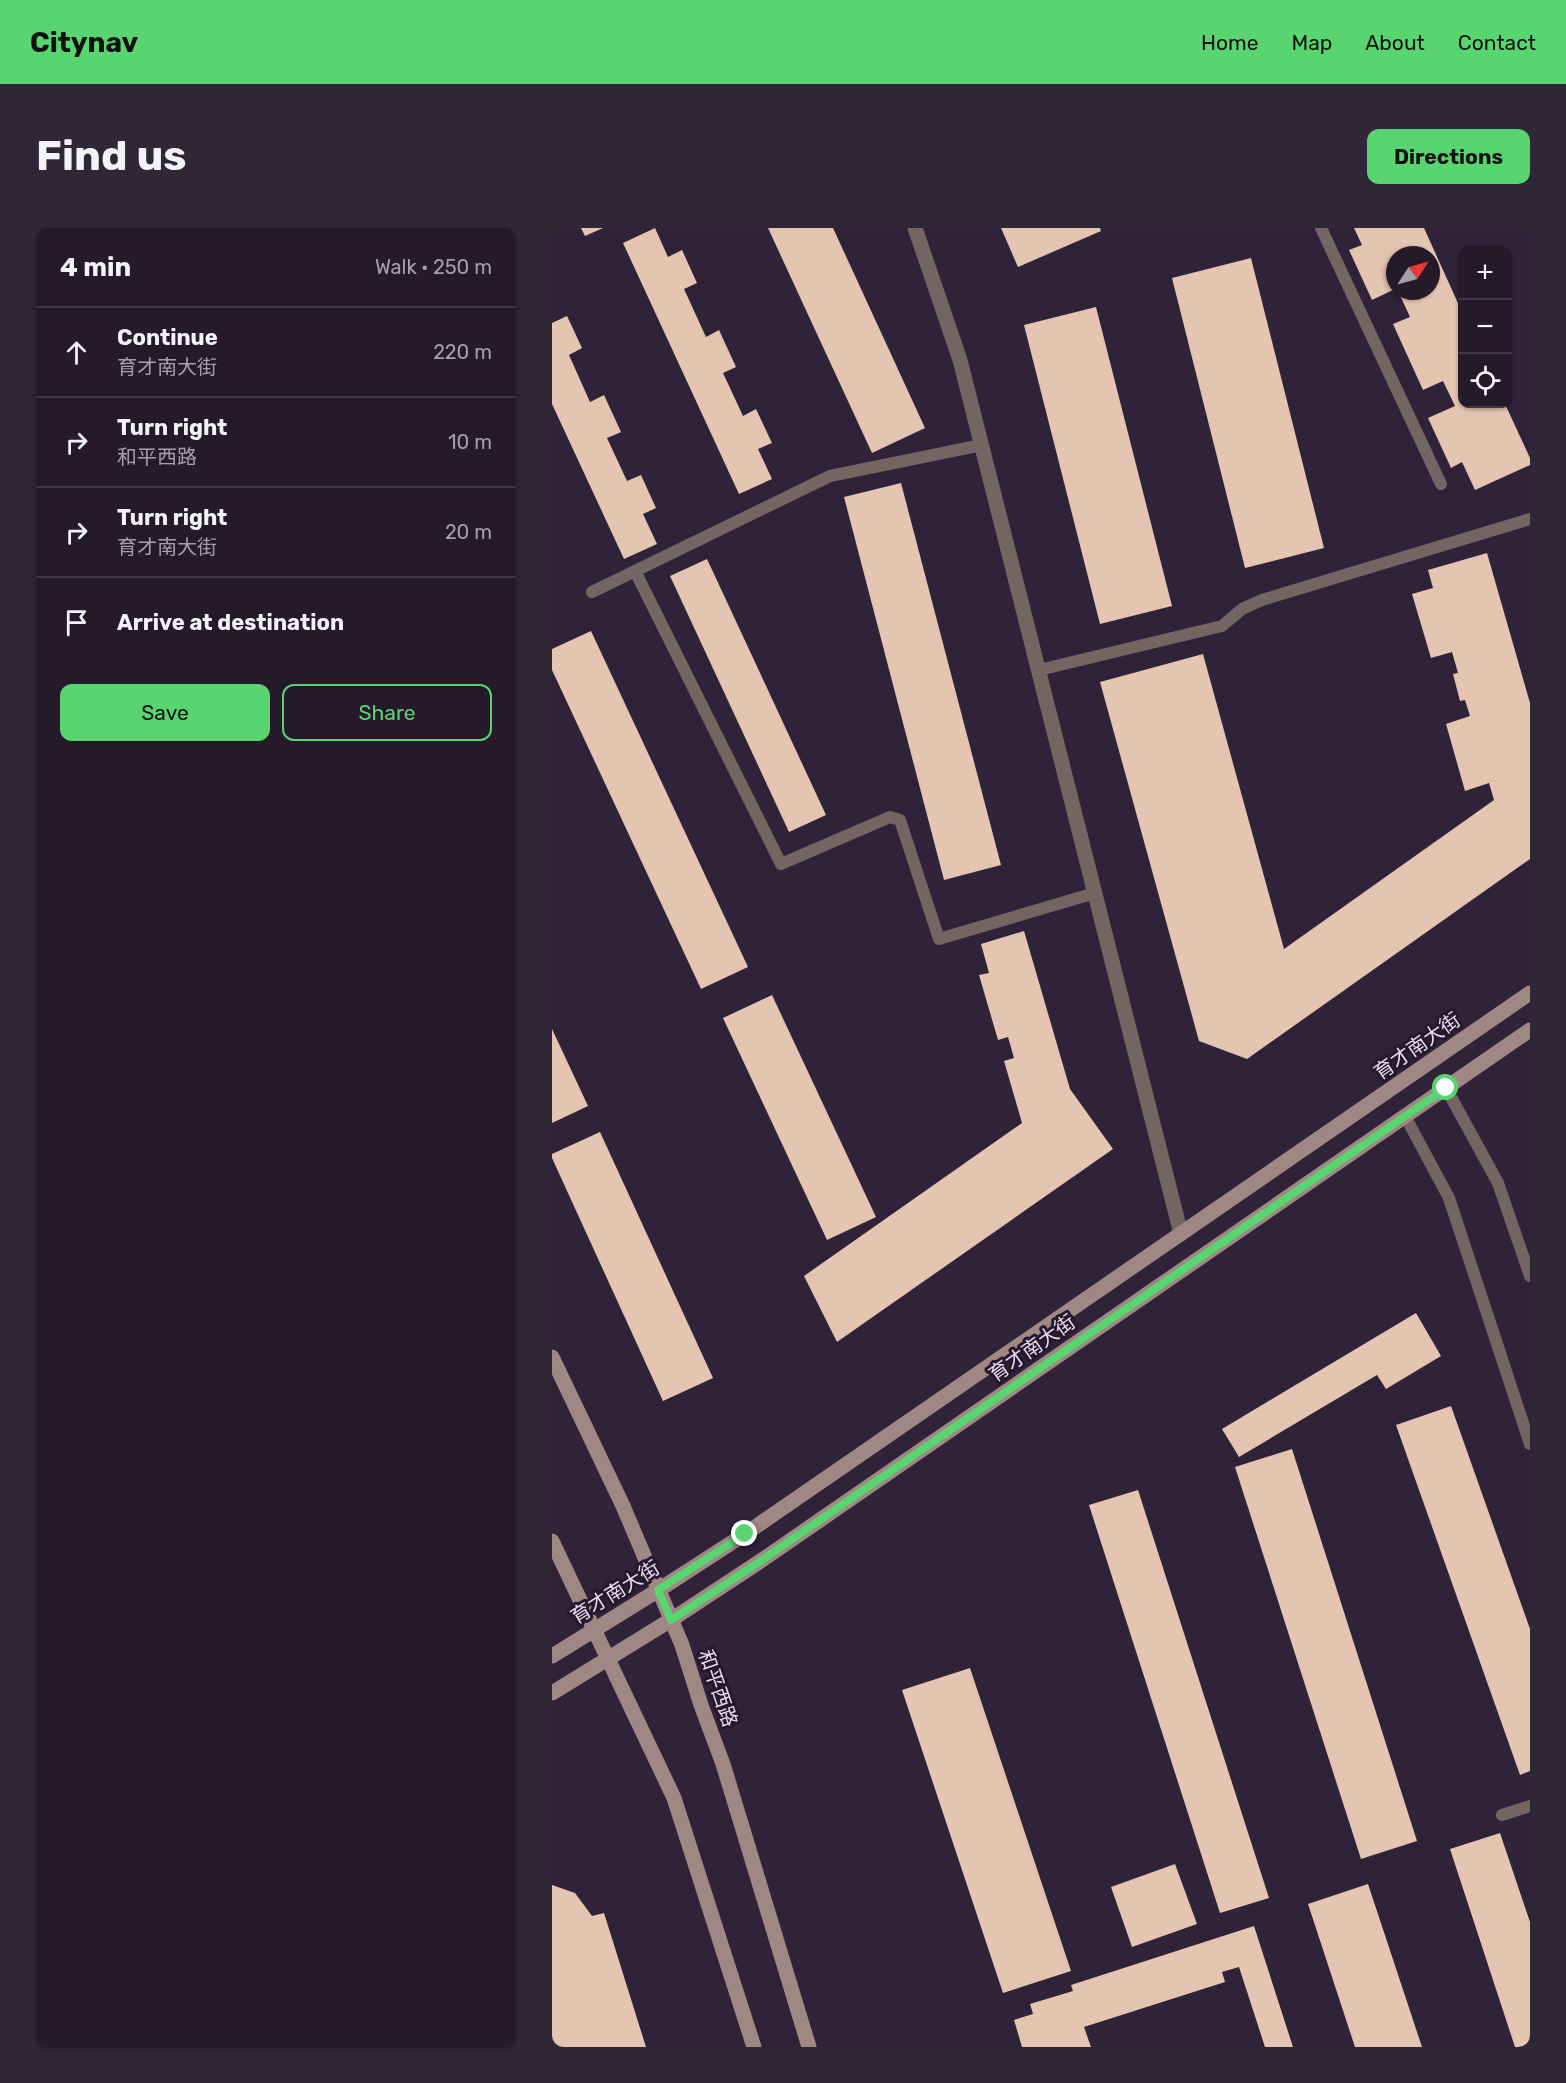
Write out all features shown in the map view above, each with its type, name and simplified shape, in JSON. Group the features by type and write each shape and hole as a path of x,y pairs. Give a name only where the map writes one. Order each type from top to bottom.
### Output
{"main road":[{"name":"育才南大街","path":"552,1656 754,1527 1530,993"},
{"name":"育才南大街","path":"552,1693 671,1620 762,1560 1530,1030"},
{"name":"和平西路","path":"552,1357 623,1506 671,1620 723,1764 809,2047"},
{"path":"552,1541 674,1797 754,2047"}],"street":[{"path":"915,228 960,360 1181,1234"}],"lane":[{"path":"1321,228 1441,484"},
{"path":"592,592 830,476 982,445"},
{"path":"1039,670 1222,626 1242,609 1263,600 1530,519"},
{"path":"635,571 781,864 891,817 900,820 939,939 1095,893"},
{"path":"1446,1088 1498,1183 1530,1276"},
{"path":"1405,1116 1449,1198 1530,1444"},
{"path":"1502,1815 1530,1806"}],"building":[{"path":"581,228 603,228 585,236"},
{"path":"655,228 668,257 682,250 697,283 684,289 706,337 719,330 736,367 723,373 743,416 756,409 772,443 758,449 772,479 739,494 623,243"},
{"path":"768,228 833,228 925,428 872,453"},
{"path":"1001,228 1100,228 1101,231 1018,267"},
{"path":"1354,228 1424,228 1432,246 1386,246 1386,293 1372,300 1349,250 1362,245"},
{"path":"1251,258 1324,548 1245,568 1172,278"},
{"path":"1440,263 1458,303 1458,408 1507,408 1530,458 1530,465 1475,490 1462,462 1451,468 1428,418 1455,406 1443,381 1423,390 1393,324 1410,317 1402,300 1440,300"},
{"path":"1096,307 1172,606 1100,624 1024,325"},
{"path":"567,316 582,348 569,355 590,402 604,395 621,432 607,438 627,481 641,475 656,508 643,514 657,544 624,559 552,404 552,323"},
{"path":"901,483 1001,865 944,880 844,497"},
{"path":"1487,553 1530,703 1530,859 1247,1059 1199,1041 1100,682 1203,654 1284,949 1494,800 1489,783 1465,791 1446,724 1470,716 1465,700 1460,701 1453,674 1458,673 1452,652 1431,658 1412,594 1433,588 1428,570"},
{"path":"707,559 826,815 789,832 670,576"},
{"path":"591,631 748,967 701,989 552,670 552,649"},
{"path":"1024,931 1070,1089 1113,1149 837,1342 804,1276 1022,1123 1004,1061 1014,1058 1008,1037 998,1040 979,975 989,973 981,944"},
{"path":"772,995 876,1217 827,1240 723,1018"},
{"path":"552,1029 588,1106 552,1123"},
{"path":"600,1132 713,1378 663,1401 552,1158 552,1154"},
{"path":"1416,1313 1441,1356 1386,1389 1377,1375 1239,1457 1222,1429"},
{"path":"1451,1406 1530,1629 1530,1771 1520,1775 1396,1425"},
{"path":"1292,1449 1417,1841 1361,1859 1235,1467"},
{"path":"1138,1490 1269,1898 1220,1913 1089,1505"},
{"path":"970,1668 1071,1971 1003,1993 902,1690"},
{"path":"1500,1833 1530,1922 1530,2047 1515,2047 1450,1849"},
{"path":"1175,1864 1197,1924 1132,1947 1111,1887"},
{"path":"1368,1884 1422,2047 1355,2047 1308,1904"},
{"path":"552,1885 575,1893 592,1916 604,1913 646,2047 552,2047"},
{"path":"1254,1926 1293,2047 1265,2047 1239,1967 1222,1972 1225,1982 1084,2027 1091,2047 1022,2047 1014,2020 1033,2014 1030,2004 1073,1991 1071,1985"}],"route":[{"path":"745,1534 658,1590 671,1620 762,1560 1446,1088"}]}
